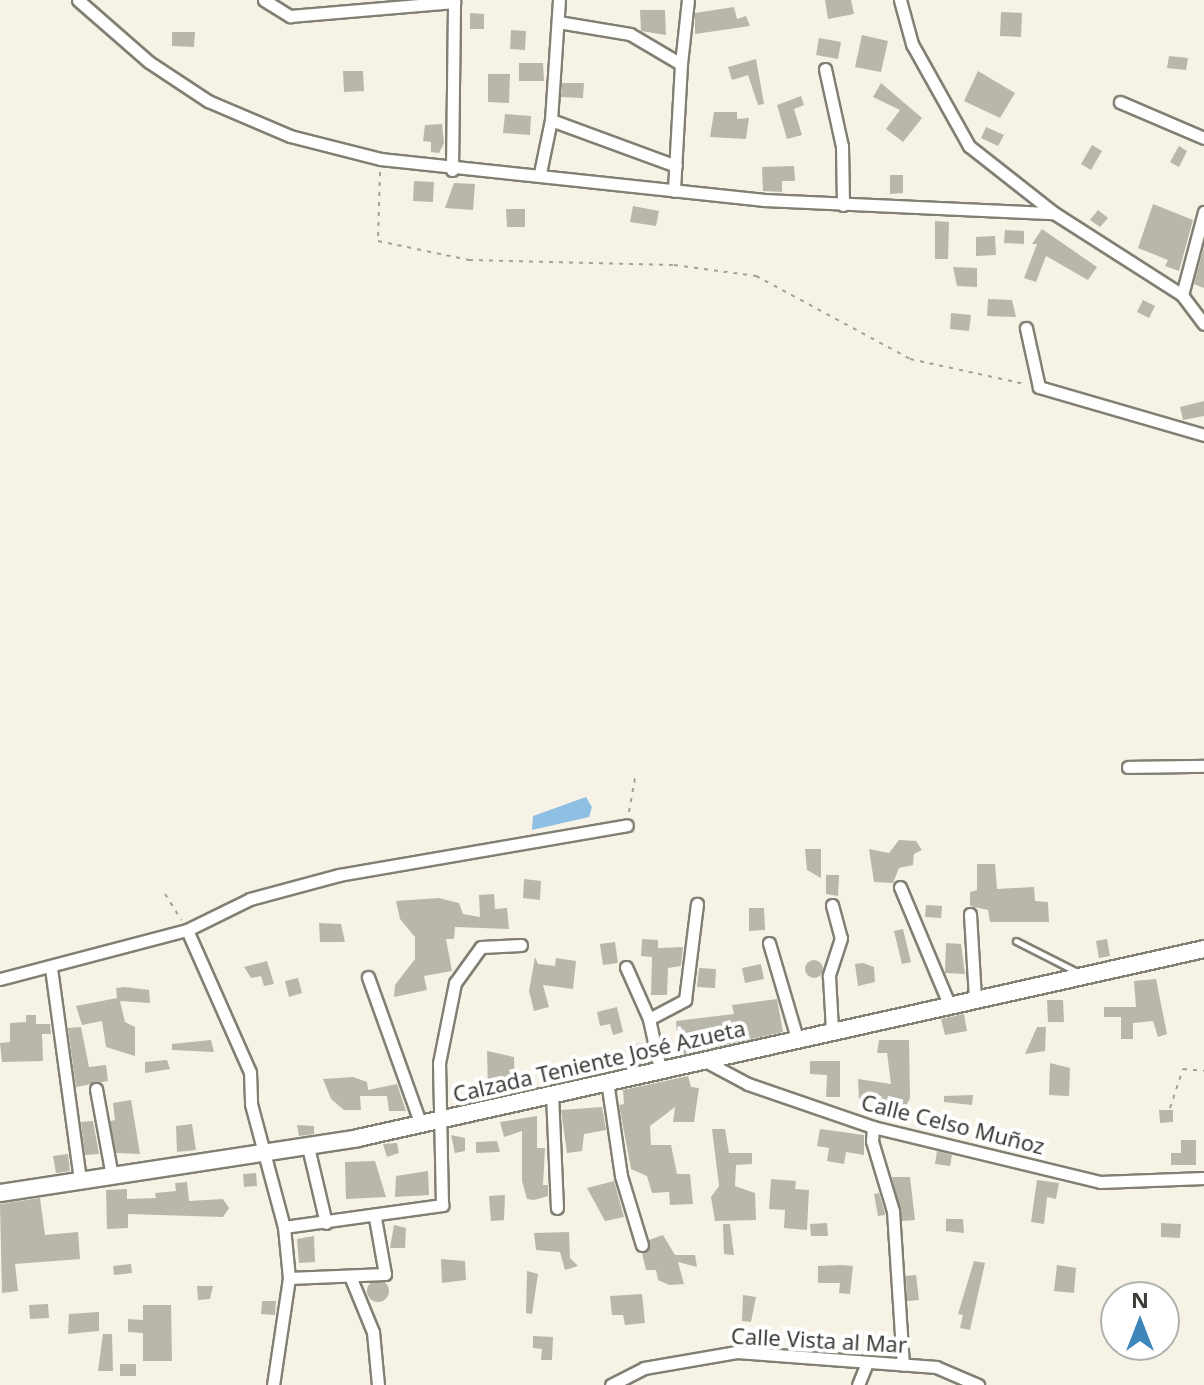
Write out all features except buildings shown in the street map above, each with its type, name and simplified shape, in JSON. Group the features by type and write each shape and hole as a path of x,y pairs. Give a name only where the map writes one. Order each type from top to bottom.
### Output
{"main road":[{"name":"Calzada Teniente José Azueta","path":"0,1193 308,1147 421,1125 832,1030 1204,949"}],"street":[{"path":"78,0 149,62 208,101 290,136 381,159 452,170 540,173 674,191 843,205 1054,213"},
{"path":"264,0 290,16 454,1 452,170"},
{"path":"540,173 551,120 559,0"},
{"path":"674,191 688,0"},
{"path":"900,0 912,44 969,146 1054,213 1182,295 1204,324"},
{"path":"558,22 630,34 681,64"},
{"path":"825,69 842,146 843,205"},
{"path":"1120,102 1204,138"},
{"path":"551,120 676,166"},
{"path":"1182,295 1204,212"},
{"path":"1026,328 1039,387 1204,435"},
{"path":"1128,767 1204,766"},
{"path":"0,979 187,930 250,899 339,875 627,825"},
{"path":"900,887 949,1004"},
{"path":"649,1019 685,1000 697,904"},
{"path":"832,905 841,938 829,976 832,1030"},
{"path":"970,914 975,998"},
{"path":"187,930 250,1072 251,1104 284,1227 289,1278 273,1385"},
{"path":"769,943 797,1038"},
{"path":"284,1227 375,1218 442,1205 439,1063 455,983 481,947 521,945"},
{"path":"626,967 649,1019 660,1069"},
{"path":"51,968 80,1181"},
{"path":"368,977 421,1125"},
{"name":"Calle Celso Muñoz","path":"702,1060 748,1084 873,1127 1100,1182 1204,1178"},
{"path":"607,1081 621,1176 642,1245"},
{"path":"96,1089 112,1176"},
{"path":"552,1094 557,1208"},
{"path":"873,1127 872,1141 893,1211 903,1365"},
{"path":"308,1147 326,1223"},
{"path":"289,1278 385,1274 375,1218"},
{"path":"350,1276 373,1332 378,1385"},
{"name":"Calle Vista al Mar","path":"611,1385 644,1368 737,1352 936,1367 978,1385"},
{"path":"858,1385 867,1363"}],"lane":[{"path":"1016,941 1081,975"}],"path":[{"path":"381,159 378,241 469,260 674,265 756,276 910,359 1039,387"},
{"path":"627,825 636,774"},
{"path":"165,894 187,930"},
{"path":"1170,1108 1183,1069 1204,1071"}],"water":[{"path":"586,797 592,807 589,817 532,830 533,816"}]}
